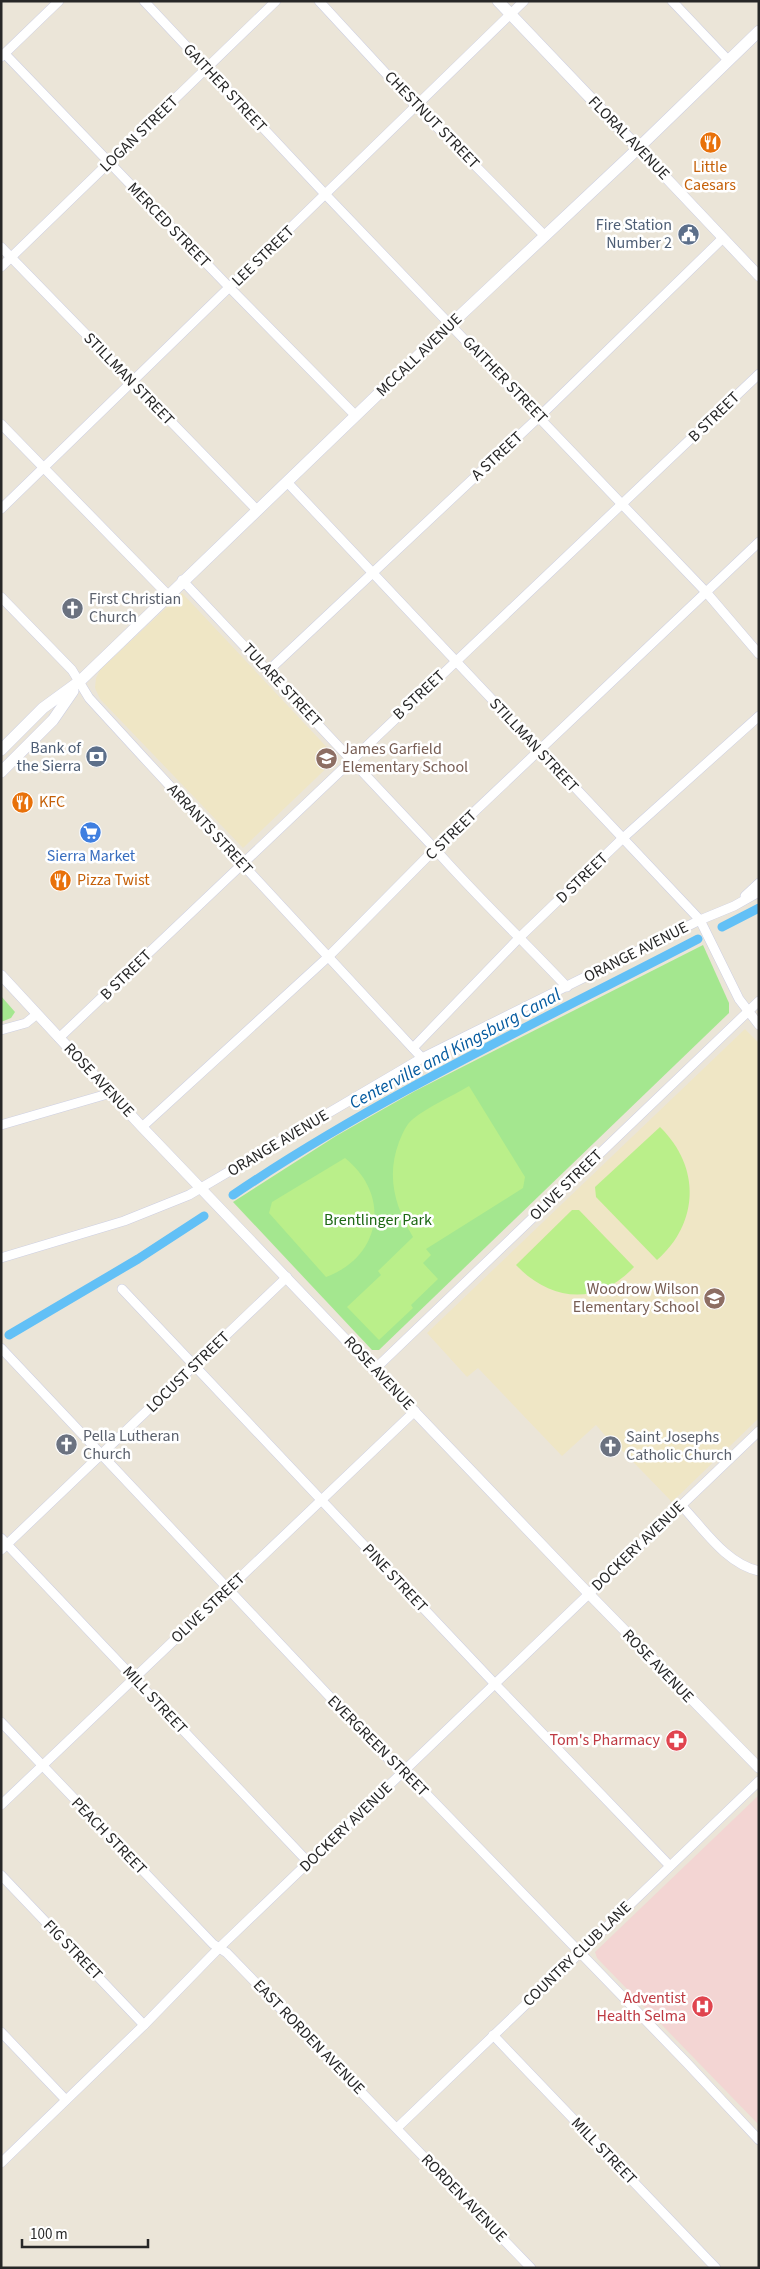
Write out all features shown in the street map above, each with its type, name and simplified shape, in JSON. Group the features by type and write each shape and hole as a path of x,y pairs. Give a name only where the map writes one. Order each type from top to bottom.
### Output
{"main road":[{"name":"FLORAL AVENUE","path":"498,1 638,148"},
{"name":"MCCALL AVENUE","path":"1,750 43,708 80,681 182,580 638,148 759,30"},
{"name":"MCCALL AVENUE","path":"1,772 53,720 80,681"}],"street":[{"path":"3,55 59,1"},
{"name":"GAITHER STREET","path":"144,1 706,592 759,654"},
{"name":"LOGAN STREET","path":"1,267 276,1"},
{"name":"CHESTNUT STREET","path":"319,1 416,105 545,236"},
{"name":"LEE STREET","path":"1,509 524,1"},
{"path":"672,1 728,60"},
{"name":"MERCED STREET","path":"3,55 110,162 356,416"},
{"name":"FLORAL AVENUE","path":"638,148 759,276"},
{"name":"A STREET","path":"268,671 540,416 723,238"},
{"name":"STILLMAN STREET","path":"1,247 257,510"},
{"name":"B STREET","path":"59,1038 759,374"},
{"path":"1,424 168,595"},
{"name":"STILLMAN STREET","path":"287,482 700,920 735,993 759,1025"},
{"name":"C STREET","path":"142,1127 328,957 435,849 759,542"},
{"name":"TULARE STREET","path":"182,580 435,849 474,894 520,937 566,986"},
{"name":"ARRANTS STREET","path":"1,597 72,670 89,698 422,1058"},
{"name":"D STREET","path":"413,1048 520,937 623,838 759,716"},
{"path":"734,906 759,883"},
{"name":"ORANGE AVENUE","path":"1,1258 124,1221 201,1188 422,1058 700,920 734,906 759,892"},
{"name":"ROSE AVENUE","path":"1,975 142,1127 589,1594 759,1768"},
{"name":"OLIVE STREET","path":"375,1369 747,1011 759,1002"},
{"path":"1,1030 26,1023 36,1014"},
{"path":"1,1125 111,1094"},
{"name":"LOCUST STREET","path":"3,1544 101,1454 287,1277"},
{"name":"PINE STREET","path":"122,1289 495,1684 670,1866"},
{"name":"EVERGREEN STREET","path":"1,1348 403,1772 417,1784 686,2062 759,2140"},
{"name":"OLIVE STREET","path":"1,1805 415,1411"},
{"name":"DOCKERY AVENUE","path":"1,2163 144,2025 219,1948 759,1431"},
{"path":"681,1505 732,1558 745,1566 759,1571"},
{"name":"MILL STREET","path":"3,1544 134,1678 309,1863"},
{"name":"PEACH STREET","path":"1,1722 219,1948"},
{"name":"COUNTRY CLUB LANE","path":"397,2128 578,1952 759,1781"},
{"name":"FIG STREET","path":"1,1875 144,2025"},
{"name":"EAST RORDEN AVENUE","path":"219,1948 233,1960 397,2128"},
{"path":"1,2032 66,2100"},
{"name":"MILL STREET","path":"493,2035 716,2268"},
{"name":"RORDEN AVENUE","path":"397,2128 531,2268"}],"shaded area":[{"path":"182,593 337,758 243,848 100,699 95,688 96,678 100,670"},
{"path":"745,1029 759,1043 759,1418 672,1502 596,1425 562,1456 478,1368 467,1377 427,1333"},
{"name":"Adventist Health Selma","path":"759,1795 759,2125 597,1958 595,1952"}],"green space":[{"name":"Brentlinger Park","path":"703,945 729,1003 729,1013 379,1350 372,1350 233,1202 336,1136 415,1091"},
{"path":"1,996 15,1012 11,1018 1,1022"},
{"path":"469,1086 525,1177 523,1188 426,1249 431,1255 423,1263 438,1279 411,1305 413,1308 379,1340 347,1307 381,1275 378,1271 413,1237 401,1214 394,1191 393,1167 399,1142 406,1127 419,1114"},
{"path":"660,1127 683,1159 690,1195 681,1229 671,1245 657,1260 596,1197 595,1187"},
{"path":"345,1158 360,1173 369,1189 374,1206 374,1224 369,1240 359,1255 345,1267 326,1277 269,1213 272,1202"},
{"path":"572,1210 579,1210 634,1267 620,1280 590,1293 559,1292 544,1286 516,1265"}],"waterway":[{"name":"Centerville and Kingsburg Canal","path":"722,927 759,908"},
{"name":"Centerville and Kingsburg Canal","path":"233,1195 288,1159 403,1092 698,939"},
{"name":"Centerville and Kingsburg Canal","path":"9,1335 138,1259 204,1216"}],"place":[{"name":"Little Caesars","path":"710,143"},
{"name":"Fire Station Number 2","path":"688,234"},
{"name":"First Christian Church","path":"73,608"},
{"name":"Bank of the Sierra","path":"97,757"},
{"name":"James Garfield Elementary School","path":"326,758"},
{"name":"KFC","path":"23,802"},
{"name":"Sierra Market","path":"91,832"},
{"name":"Pizza Twist","path":"61,880"},
{"name":"Woodrow Wilson Elementary School","path":"715,1298"},
{"name":"Pella Lutheran Church","path":"67,1445"},
{"name":"Saint Josephs Catholic Church","path":"610,1446"},
{"name":"Tom's Pharmacy","path":"676,1740"},
{"name":"Adventist Health Selma","path":"702,2007"}]}
